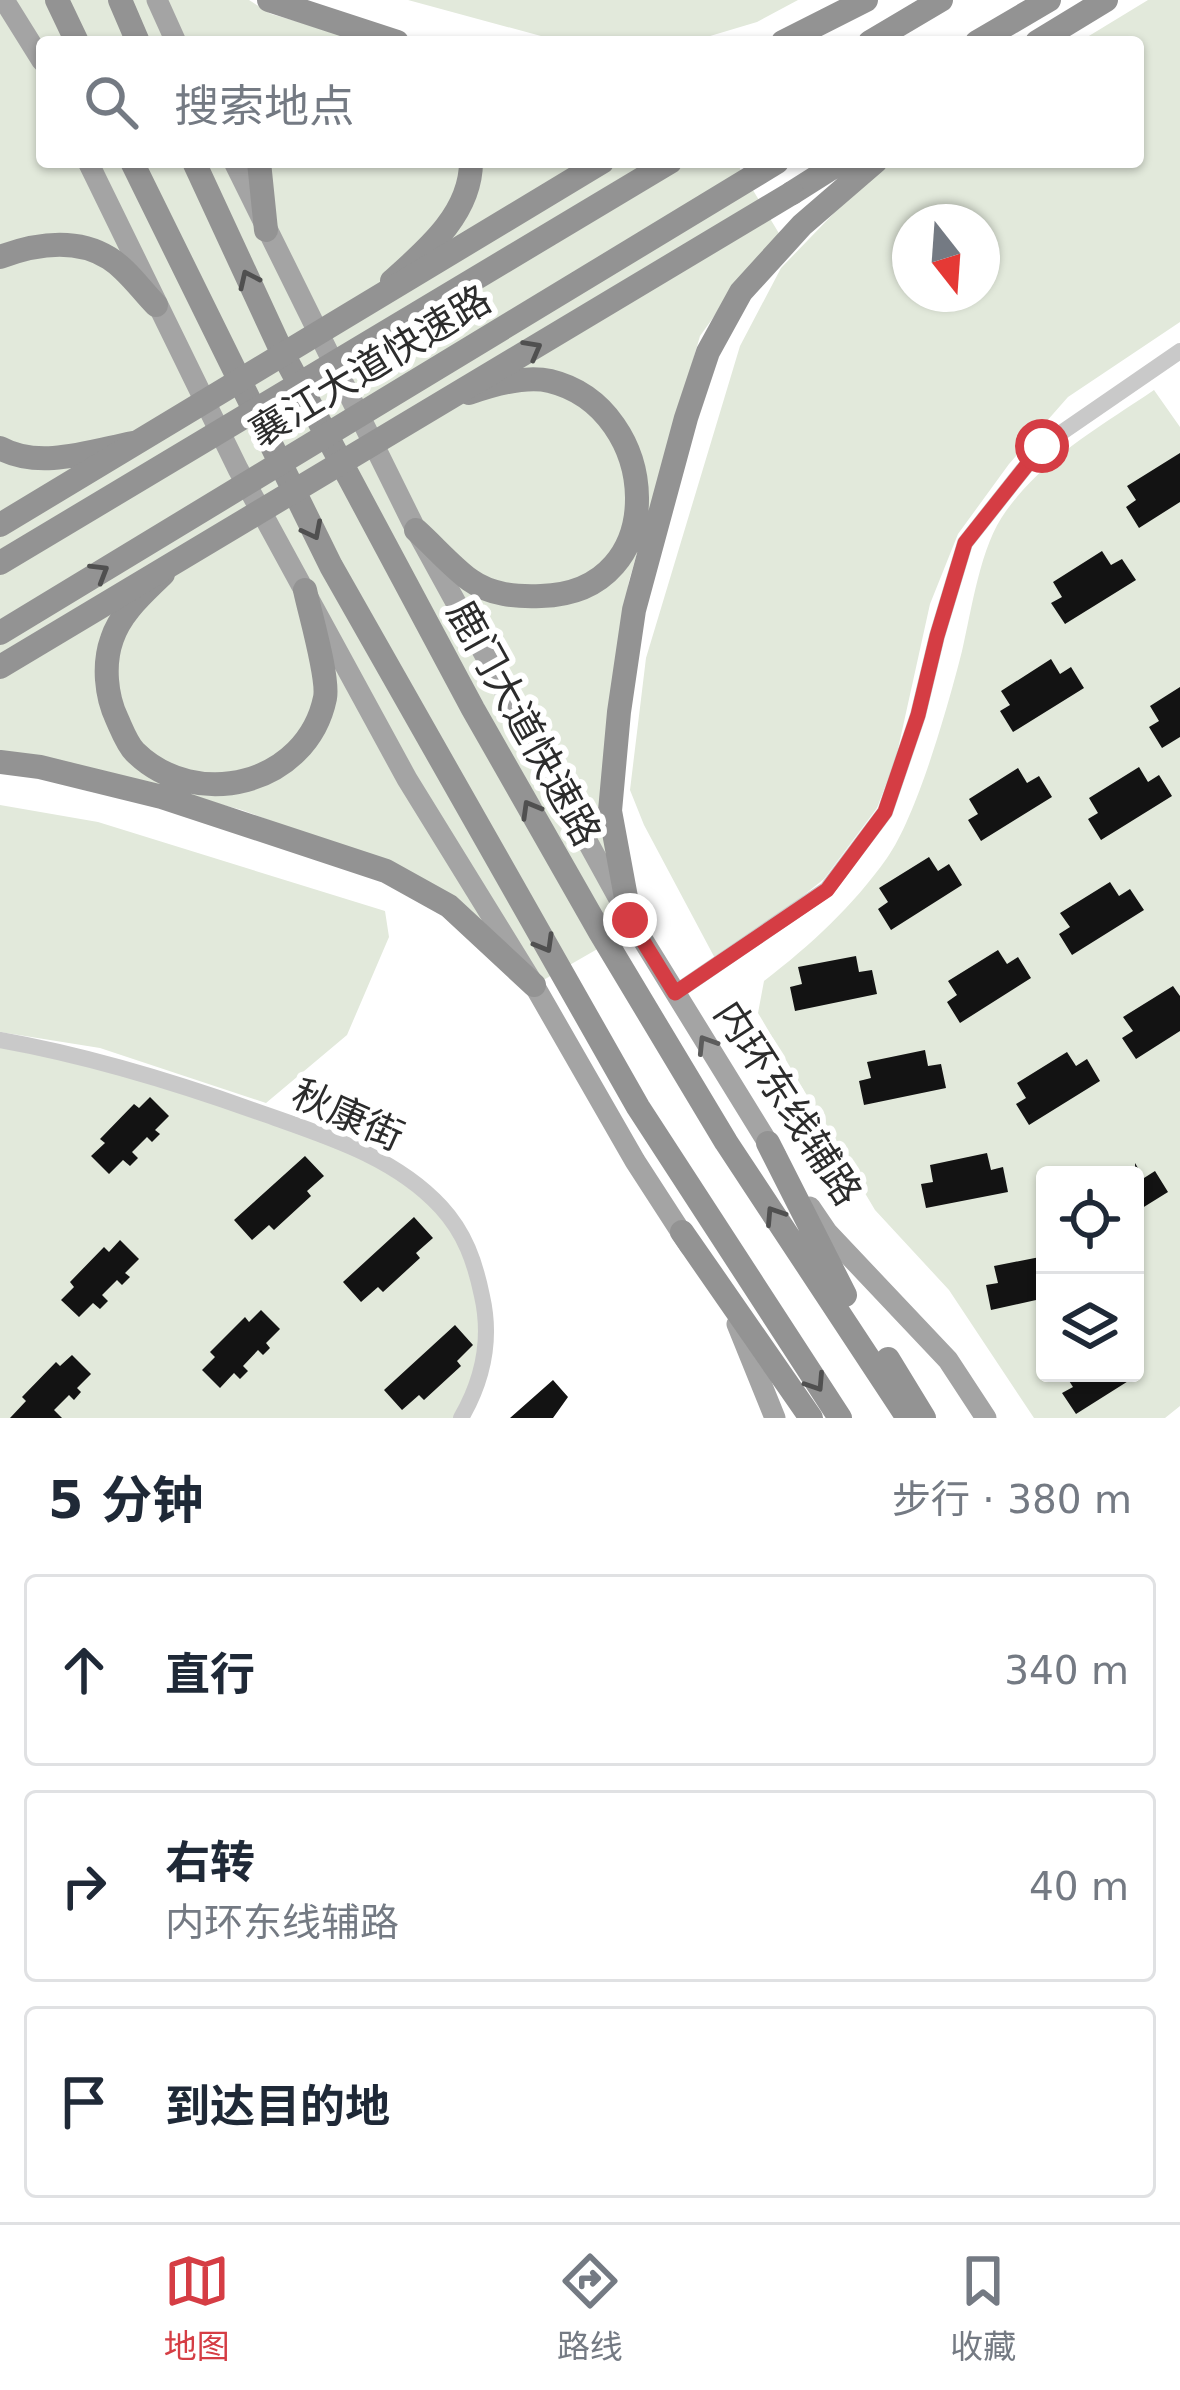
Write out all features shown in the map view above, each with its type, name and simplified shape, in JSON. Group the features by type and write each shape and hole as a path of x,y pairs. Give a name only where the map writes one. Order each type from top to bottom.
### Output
{"highway":[{"path":"58,0 73,36"},
{"path":"120,0 135,36"},
{"path":"268,0 379,36"},
{"path":"795,36 869,0"},
{"path":"811,36 869,0"},
{"path":"987,36 1049,0"},
{"path":"1047,36 1105,1"},
{"path":"880,36 935,3"},
{"path":"135,168 331,566 638,1107 840,1418"},
{"name":"鹿门大道快速路","path":"197,168 302,391 599,932 726,1142 908,1418"},
{"path":"260,168 266,230"},
{"path":"364,306 438,240 461,202 470,168"},
{"path":"0,525 592,168"},
{"name":"襄江大道快速路","path":"0,563 660,168"},
{"name":"襄江大道快速路","path":"0,633 767,168"},
{"path":"0,667 832,168"},
{"path":"630,920 610,811 619,712 634,610 686,418 708,352 740,292 802,225 868,168"},
{"path":"0,257 33,245 70,244 110,258 156,305"},
{"path":"416,530 473,582 512,597 567,596 609,573 634,533 638,486 620,433 607,415 575,389 545,379 494,384 427,409"},
{"path":"0,448 12,455 57,458 135,442"},
{"path":"173,563 130,607 112,639 109,703 133,750 164,772 193,783 222,785 263,777 296,753 315,725 326,694 305,590"},
{"path":"0,762 161,797 386,871 449,906 534,985"},
{"path":"768,1143 838,1285 924,1418"},
{"path":"682,1232 811,1418"}],"main road":[{"path":"4,0 36,51"},
{"path":"157,0 173,36"},
{"path":"91,168 156,305 407,779 741,1330 776,1418"},
{"name":"内环东线辅路","path":"237,168 416,530 630,920 827,1232 947,1360 986,1418"}],"street":[{"path":"675,993 827,890 885,812 918,715 965,543 1042,446 1180,351"},
{"name":"秋康街","path":"0,1040 70,1052 349,1144 402,1175 441,1206 473,1252 489,1324 478,1387 460,1418"}],"shaded area":[{"path":"0,0 249,0 271,14 348,36 36,36 36,168 740,168 783,240 738,283 700,336 629,581 613,685 627,932 540,982 406,872 242,810 0,753"},
{"path":"408,0 798,0 757,22 710,36 541,36"},
{"path":"1148,0 1180,0 1180,322 1068,397 1009,464 958,534 930,604 896,758 877,808 824,879 718,964 630,790 646,658 740,346 781,268 884,168 1144,168 1144,36 1089,36"},
{"path":"1154,390 1180,427 1180,1406 1165,1418 1034,1418 949,1290 875,1210 758,1013 764,981 846,909 898,839 940,728 978,578 997,525 1021,492 1074,444"},
{"path":"0,805 98,822 385,911 389,937 347,1035 266,1103 100,1048 0,1032"},
{"path":"0,1040 206,1093 402,1175 473,1252 489,1324 461,1418 0,1418"}],"building":[{"path":"1180,453 1180,502 1139,528 1126,507 1136,500 1127,486"},
{"path":"1102,551 1111,565 1122,559 1136,580 1065,624 1051,603 1062,597 1053,582"},
{"path":"1051,659 1060,674 1071,667 1084,688 1013,732 1000,711 1010,705 1001,691"},
{"path":"1180,687 1180,737 1162,748 1149,727 1159,721 1150,706"},
{"path":"1139,767 1148,782 1159,775 1172,796 1101,840 1088,819 1098,813 1089,798"},
{"path":"1018,768 1027,783 1039,776 1052,797 981,841 968,820 978,814 969,799"},
{"path":"929,857 938,871 949,864 962,885 891,930 878,909 888,902 879,888"},
{"path":"1110,882 1119,896 1130,889 1144,910 1072,955 1059,934 1070,927 1060,913"},
{"path":"998,950 1007,964 1018,957 1031,978 960,1023 947,1002 957,995 948,981"},
{"path":"856,956 859,972 872,970 877,994 795,1011 790,987 802,984 798,967"},
{"path":"1173,986 1180,996 1180,1031 1136,1059 1122,1038 1133,1031 1123,1017"},
{"path":"925,1050 928,1066 941,1064 946,1088 864,1105 859,1081 871,1078 867,1062"},
{"path":"1067,1052 1076,1066 1087,1059 1100,1081 1029,1125 1016,1104 1026,1098 1017,1083"},
{"path":"150,1097 169,1116 155,1130 160,1134 152,1142 147,1137 132,1152 138,1158 130,1166 123,1160 109,1174 91,1156 105,1143 100,1139 134,1104 139,1108"},
{"path":"987,1153 991,1170 1003,1167 1008,1192 926,1208 921,1184 933,1182 930,1165"},
{"path":"305,1156 324,1176 307,1191 311,1196 274,1230 269,1225 252,1240 234,1220"},
{"path":"1155,1171 1168,1192 1144,1207 1144,1178"},
{"path":"414,1217 433,1238 416,1253 420,1258 383,1292 378,1287 361,1302 343,1282"},
{"path":"120,1240 139,1259 125,1273 130,1277 122,1285 117,1280 102,1295 108,1301 100,1309 93,1303 79,1317 61,1300 74,1287 70,1282 104,1247 109,1252"},
{"path":"1036,1258 1036,1300 991,1310 986,1285 998,1283 994,1266"},
{"path":"261,1310 280,1329 266,1343 270,1348 263,1355 258,1350 243,1366 248,1371 240,1379 234,1373 220,1388 202,1370 215,1357 210,1352 245,1317 249,1322"},
{"path":"455,1325 473,1345 457,1361 461,1366 424,1400 419,1395 402,1410 384,1390"},
{"path":"72,1355 91,1374 77,1388 81,1392 74,1400 69,1395 54,1410 62,1418 10,1418 26,1401 22,1397 56,1362 60,1366"},
{"path":"553,1380 568,1397 553,1418 510,1418"},
{"path":"1070,1382 1127,1382 1076,1414 1062,1393 1073,1387"}],"route":[{"path":"630,920 675,993 827,890 885,812 918,715 965,543 1042,446"}]}
